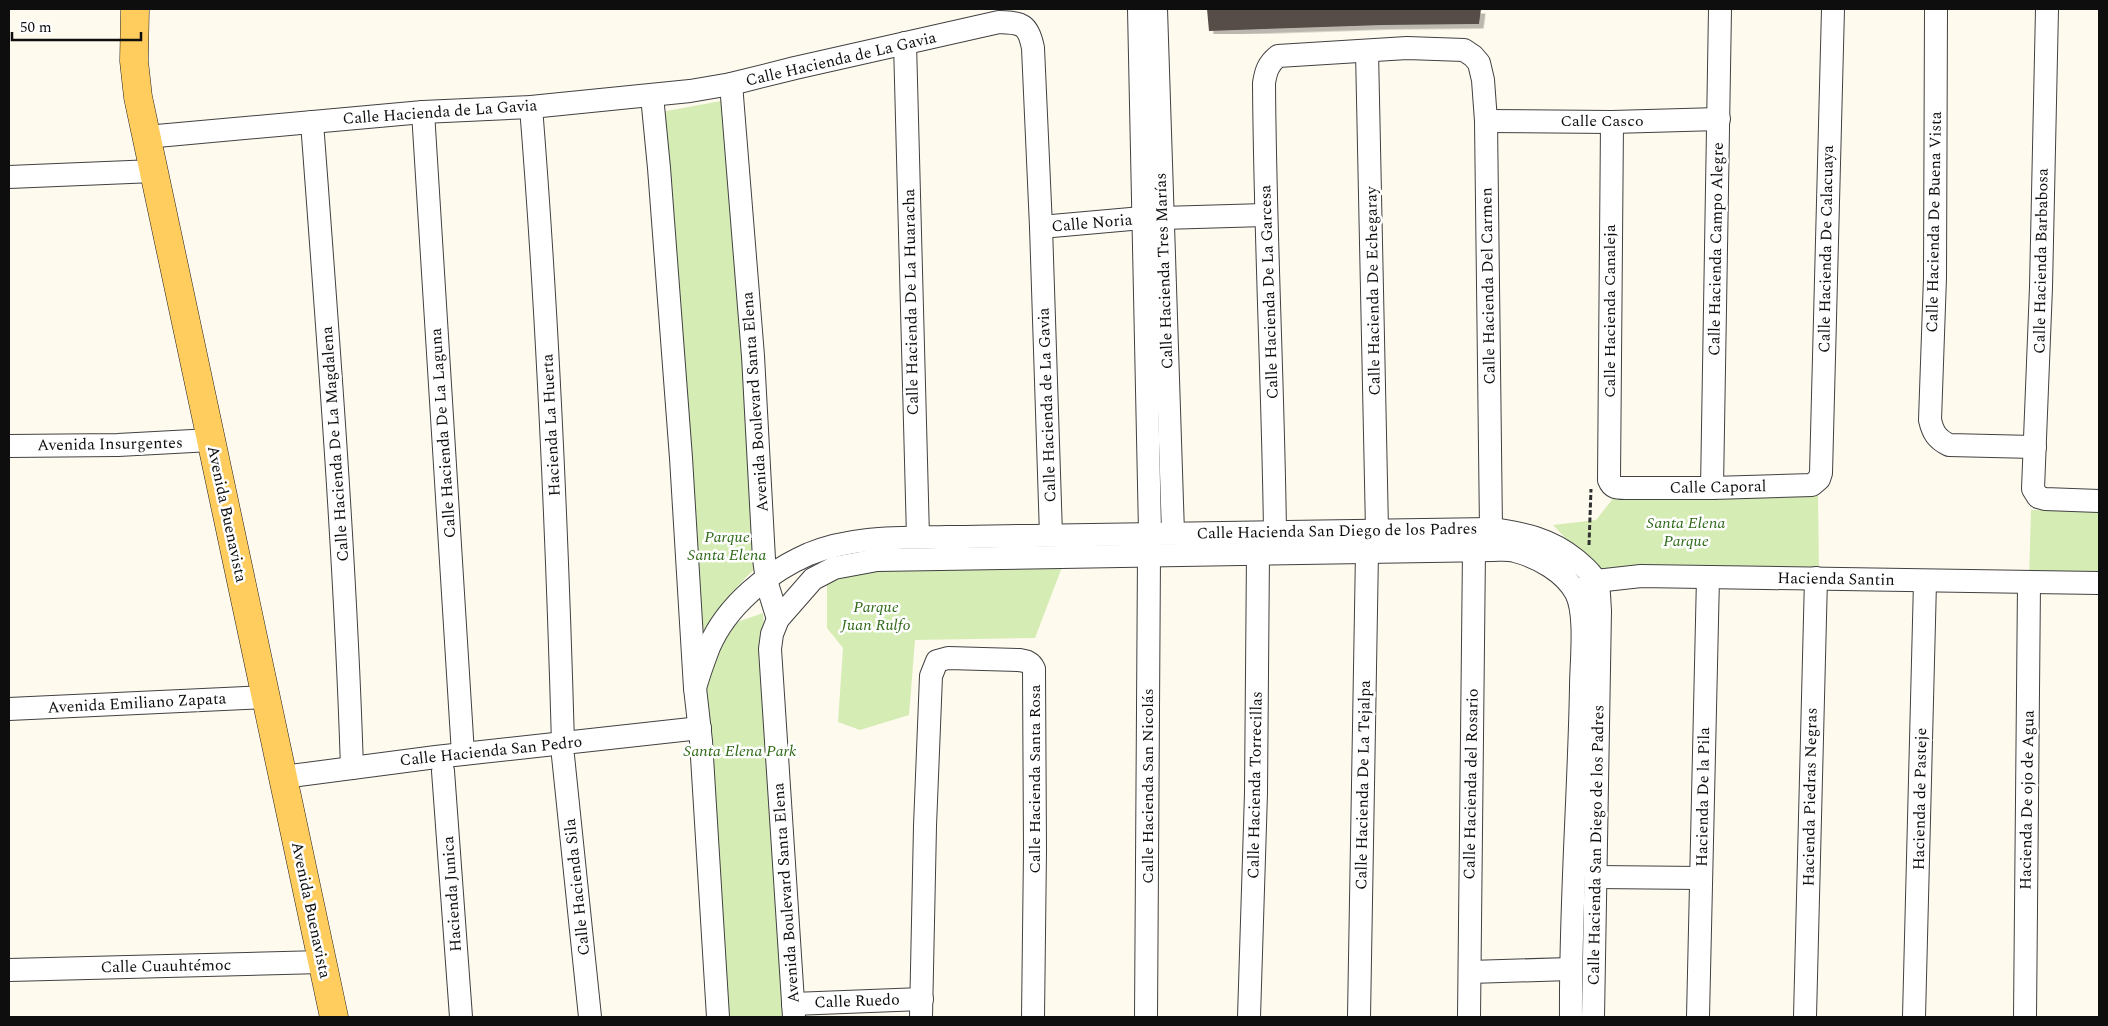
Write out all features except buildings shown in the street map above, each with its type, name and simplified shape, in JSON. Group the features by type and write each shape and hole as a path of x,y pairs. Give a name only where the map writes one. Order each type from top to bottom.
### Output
{"main road":[{"name":"Avenida Buenavista","path":"135,9 134,61 138,97 334,1017"}],"street":[{"name":"Calle Hacienda Tres Marías","path":"1139,9 1151,142"},
{"name":"Calle Hacienda Tres Marías","path":"1156,9 1151,142 1162,533"},
{"name":"Calle Hacienda Campo Alegre","path":"1712,488 1720,9"},
{"name":"Calle Hacienda De Calacuaya","path":"1812,485 1819,479 1821,473 1833,9"},
{"name":"Calle Hacienda De Buena Vista","path":"1936,9 1935,278 1930,420 1935,435 1940,441 1949,445 2035,447"},
{"name":"Calle Hacienda Barbabosa","path":"2046,9 2041,287 2033,489 2038,497 2053,500 2099,501"},
{"name":"Calle Hacienda de La Gavia","path":"146,137 423,112 531,107 652,96 731,84 998,22 1018,23 1028,31 1033,48 1051,535"},
{"name":"Calle Hacienda De La Huaracha","path":"905,44 918,537"},
{"name":"Calle Hacienda Del Carmen","path":"1367,51 1407,48 1464,50 1474,56 1479,63 1483,80 1486,121 1491,529"},
{"name":"Calle Hacienda De La Garcesa","path":"1275,532 1273,377 1265,216 1264,83 1266,71 1270,62 1278,56 1367,51"},
{"name":"Calle Hacienda De Echegaray","path":"1367,51 1377,530"},
{"name":"Avenida Boulevard Santa Elena","path":"731,84 753,356 764,558 778,619 772,634 770,650 794,1011"},
{"path":"652,96 680,449 718,1017"},
{"name":"Hacienda La Huerta","path":"531,107 540,214 558,548 563,750"},
{"name":"Calle Hacienda De La Laguna","path":"423,112 463,754"},
{"name":"Calle Casco","path":"1486,121 1612,122 1719,119"},
{"name":"Calle Hacienda De La Magdalena","path":"312,122 343,567 352,768"},
{"name":"Calle Hacienda Canaleja","path":"1612,122 1617,484"},
{"path":"9,177 154,171"},
{"name":"Calle Noria","path":"1041,227 1152,218 1265,216"},
{"name":"Avenida Insurgentes","path":"9,446 118,445 211,440"},
{"name":"Calle Caporal","path":"1617,484 1712,488 1812,485"},
{"name":"Calle Hacienda San Diego de los Padres","path":"695,688 710,646 719,628 745,596 796,561 828,548 852,542 918,537 998,547 1149,555 1258,553 1330,542 1377,530 1491,529 1528,534 1545,540 1573,557 1592,576 1600,610 1588,790 1570,969 1571,1017"},
{"name":"Calle Hacienda San Diego de los Padres","path":"778,619 813,579 834,568 877,560 998,547 1051,535 1275,532 1330,542 1367,552 1514,550 1534,558 1560,574 1576,592 1582,615 1580,747 1588,790 1596,877 1593,1017"},
{"name":"Calle Hacienda del Rosario","path":"1469,1017 1474,550"},
{"name":"Calle Hacienda De La Tejalpa","path":"1359,1017 1367,552"},
{"name":"Calle Hacienda Torrecillas","path":"1249,1017 1256,793 1258,553"},
{"name":"Calle Hacienda San Nicolás","path":"1146,1017 1149,555"},
{"name":"Hacienda Santin","path":"1576,592 1592,576 2099,583"},
{"name":"Hacienda De la Pila","path":"1698,1017 1708,577"},
{"name":"Hacienda Piedras Negras","path":"1805,1017 1816,578"},
{"name":"Hacienda de Pasteje","path":"1914,1017 1925,582"},
{"name":"Hacienda De ojo de Agua","path":"2025,1017 2029,583"},
{"name":"Calle Hacienda Santa Rosa","path":"921,1008 931,676 937,661 948,658 1019,660 1032,665 1035,673 1033,1017"},
{"name":"Avenida Emiliano Zapata","path":"9,709 266,697"},
{"name":"Calle Hacienda San Pedro","path":"285,784 352,768 463,754 512,755 700,735"},
{"name":"Calle Hacienda Sila","path":"563,750 590,1017"},
{"name":"Calle Hacienda San Pedro","path":"285,784 443,771 512,755"},
{"name":"Hacienda Junica","path":"443,771 461,1017"},
{"path":"1596,877 1701,878"},
{"name":"Calle Cuauhtémoc","path":"9,970 322,962"},
{"path":"1470,972 1570,969"},
{"name":"Calle Ruedo","path":"794,1011 921,1008"}],"path":[{"path":"1592,576 1591,489 1617,484"}],"green space":[{"name":"Parque Santa Elena","path":"726,100 763,562 734,591 696,647 661,112"},
{"name":"Santa Elena Parque","path":"1818,495 1819,568 1595,569 1553,525 1596,520 1615,496"},
{"path":"2031,510 2099,511 2099,578 2029,578"},
{"name":"Parque Juan Rulfo","path":"1064,562 1035,638 915,640 909,715 860,730 838,722 843,648 827,628 827,584 858,572"},
{"name":"Santa Elena Park","path":"763,613 790,1017 726,1017 706,696 711,661 731,627 740,621"}]}
